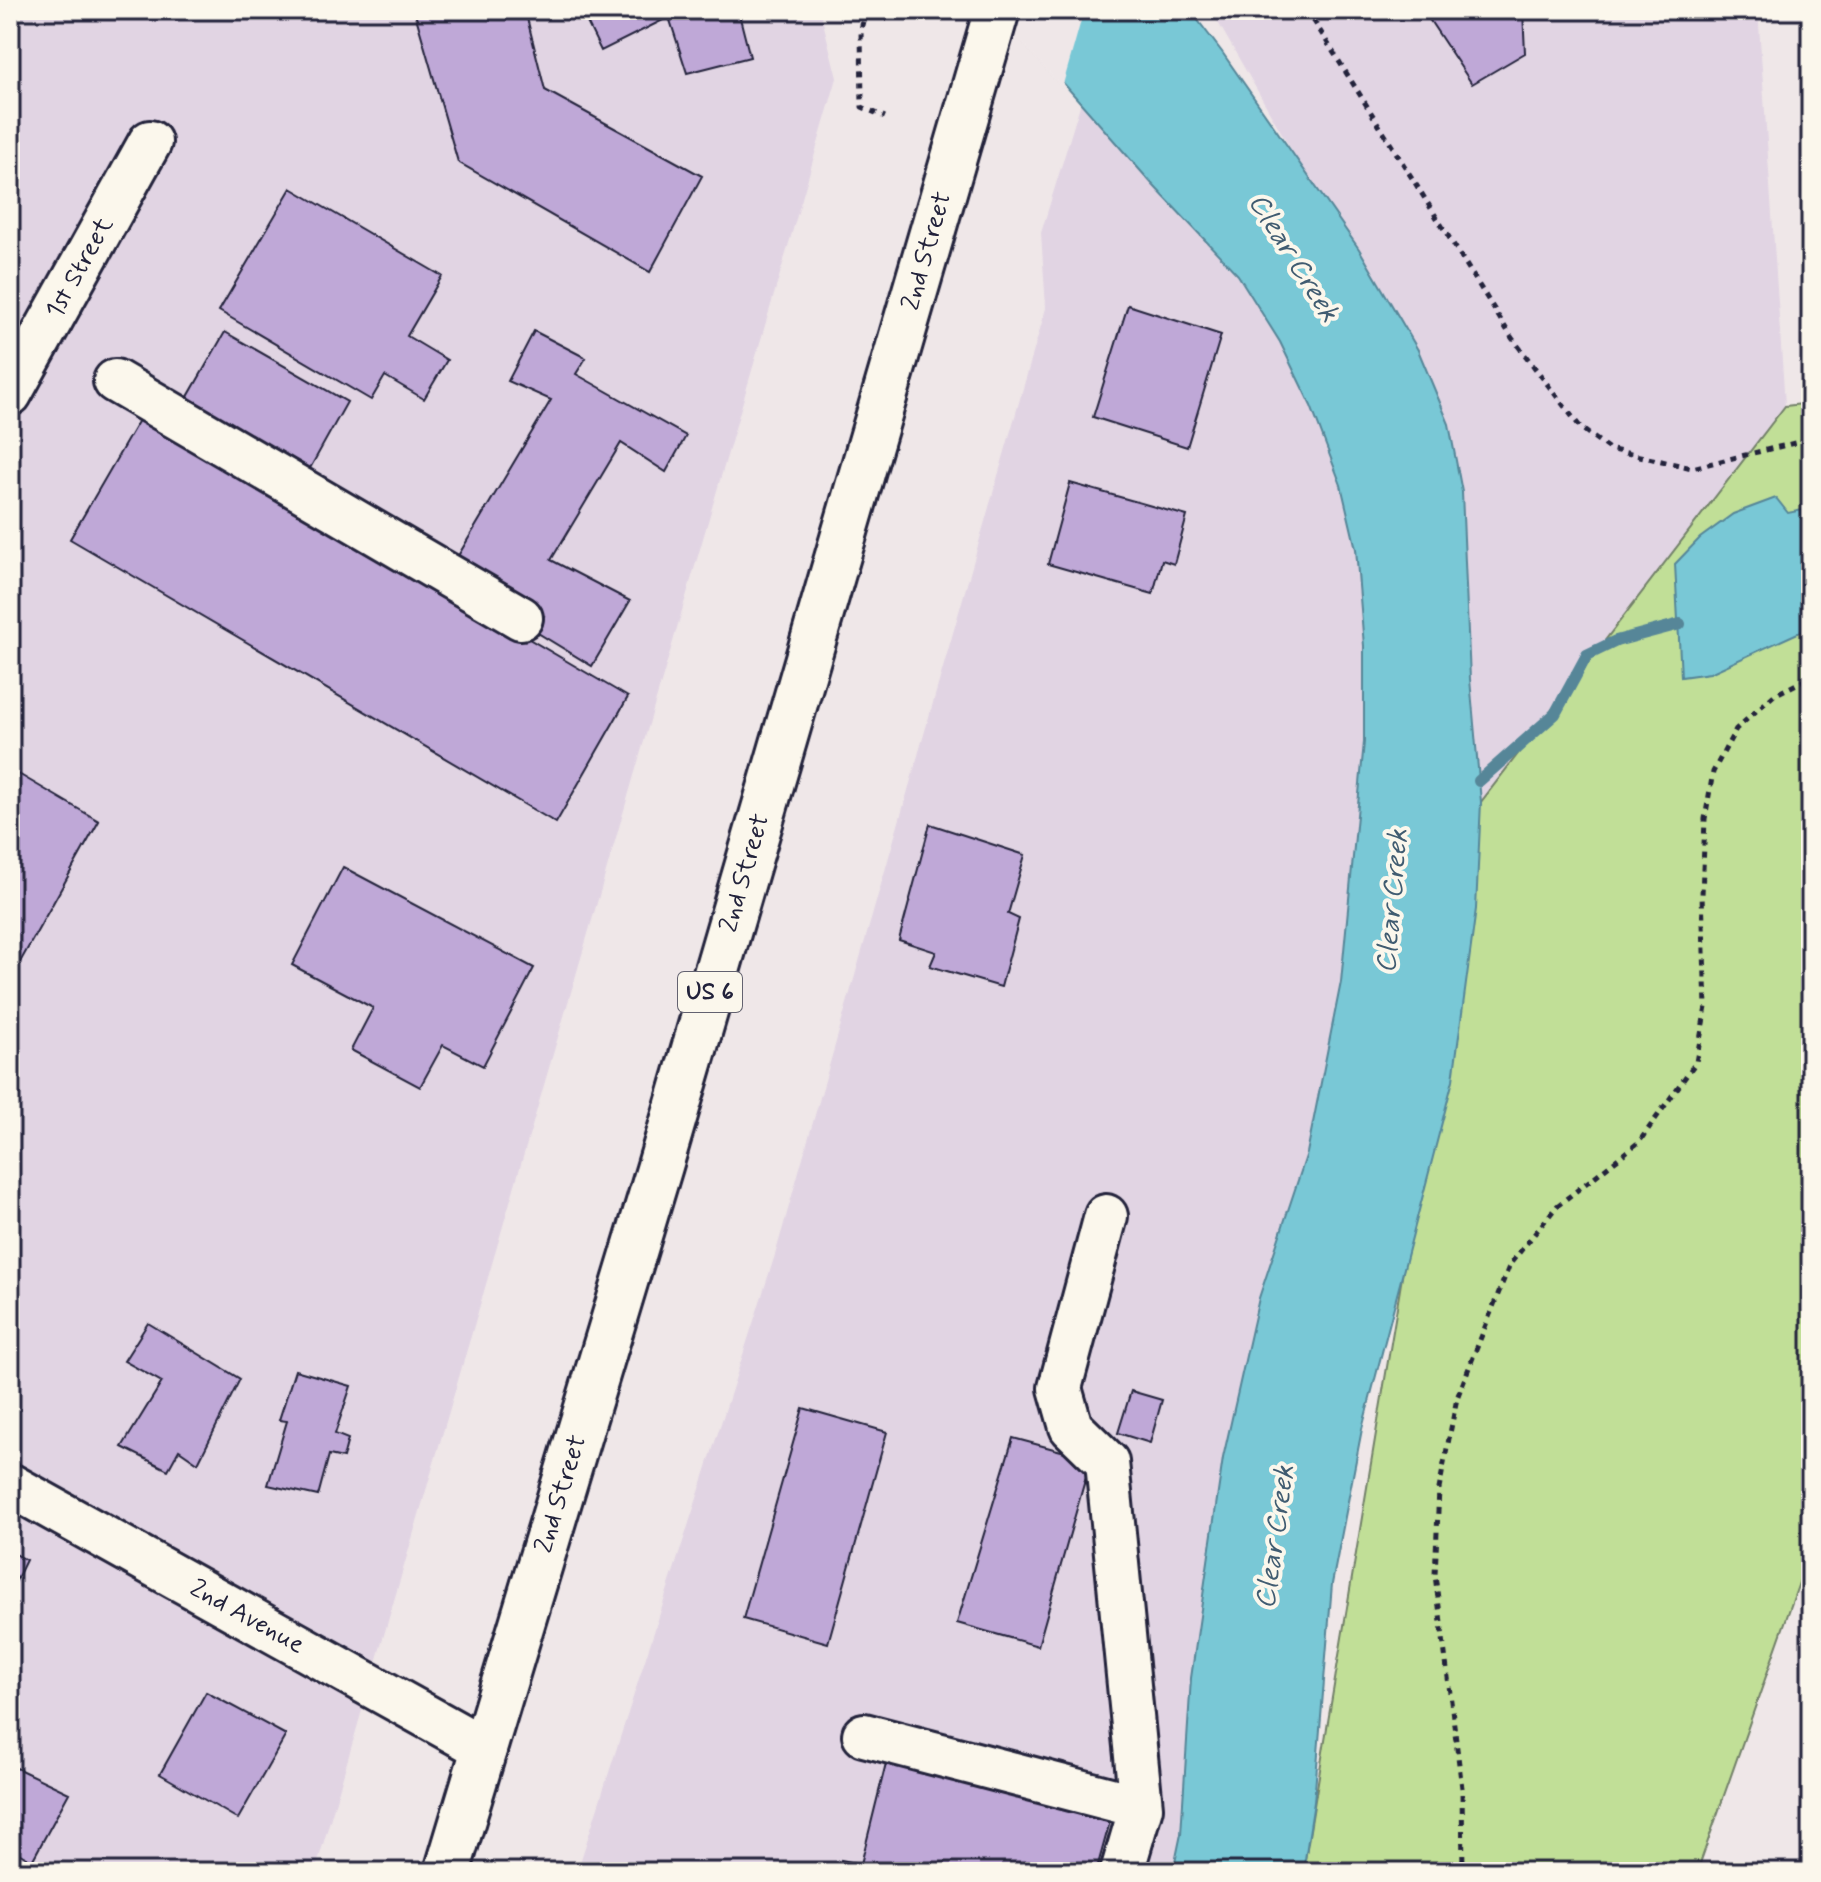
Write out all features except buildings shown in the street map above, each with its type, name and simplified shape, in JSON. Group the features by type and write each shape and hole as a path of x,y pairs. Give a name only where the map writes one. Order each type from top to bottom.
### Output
{"main road":[{"name":"2nd Street","path":"447,1872 664,1152 997,10"}],"street":[{"name":"1st Street","path":"10,394 150,142"},
{"path":"115,381 521,618"},
{"path":"1106,1216 1060,1388 1071,1427 1107,1462 1141,1807 1122,1872"},
{"name":"2nd Avenue","path":"10,1485 485,1749"},
{"path":"864,1735 1141,1807"}],"path":[{"path":"866,10 861,29 862,107 885,117"},
{"path":"1307,10 1512,338 1581,428 1609,449 1692,468 1811,439"},
{"path":"1463,1872 1462,1788 1435,1575 1439,1489 1457,1398 1510,1264 1557,1206 1639,1142 1696,1062 1706,1007 1702,895 1705,819 1713,772 1736,729 1774,695 1811,677"}],"shaded area":[{"path":"10,10 820,10 837,78 315,1872 10,1872"},
{"path":"1211,10 1758,10 1785,405 1481,802 1449,424"},
{"path":"1081,102 1238,275 1280,342 1311,406 1341,485 1356,549 1364,646 1364,742 1341,982 1307,1153 1259,1298 1223,1458 1191,1678 1181,1834 1173,1872 577,1872 775,1255 1046,308 1041,233"}],"green space":[{"path":"1811,403 1811,1578 1801,1577 1697,1872 1303,1872 1481,802 1785,406"}],"water":[{"name":"Clear Creek","path":"999,10 1190,10 1359,249 1418,350 1449,424 1462,492 1470,679 1481,802 1476,909 1453,1080 1362,1429 1332,1584 1314,1802 1303,1872 1173,1872 1181,1834 1191,1678 1223,1458 1259,1298 1307,1153 1341,982 1364,742 1364,646 1356,549 1341,485 1311,406 1280,342 1238,275 1153,185"},
{"path":"1811,488 1811,627 1710,673 1681,677 1675,564 1700,538 1733,514 1776,498 1788,513 1803,510"}],"pier":[{"path":"995,10 1084,10 1062,88 996,13"}],"waterway":[{"path":"1479,781 1555,714 1587,655 1616,641 1680,624"}]}
